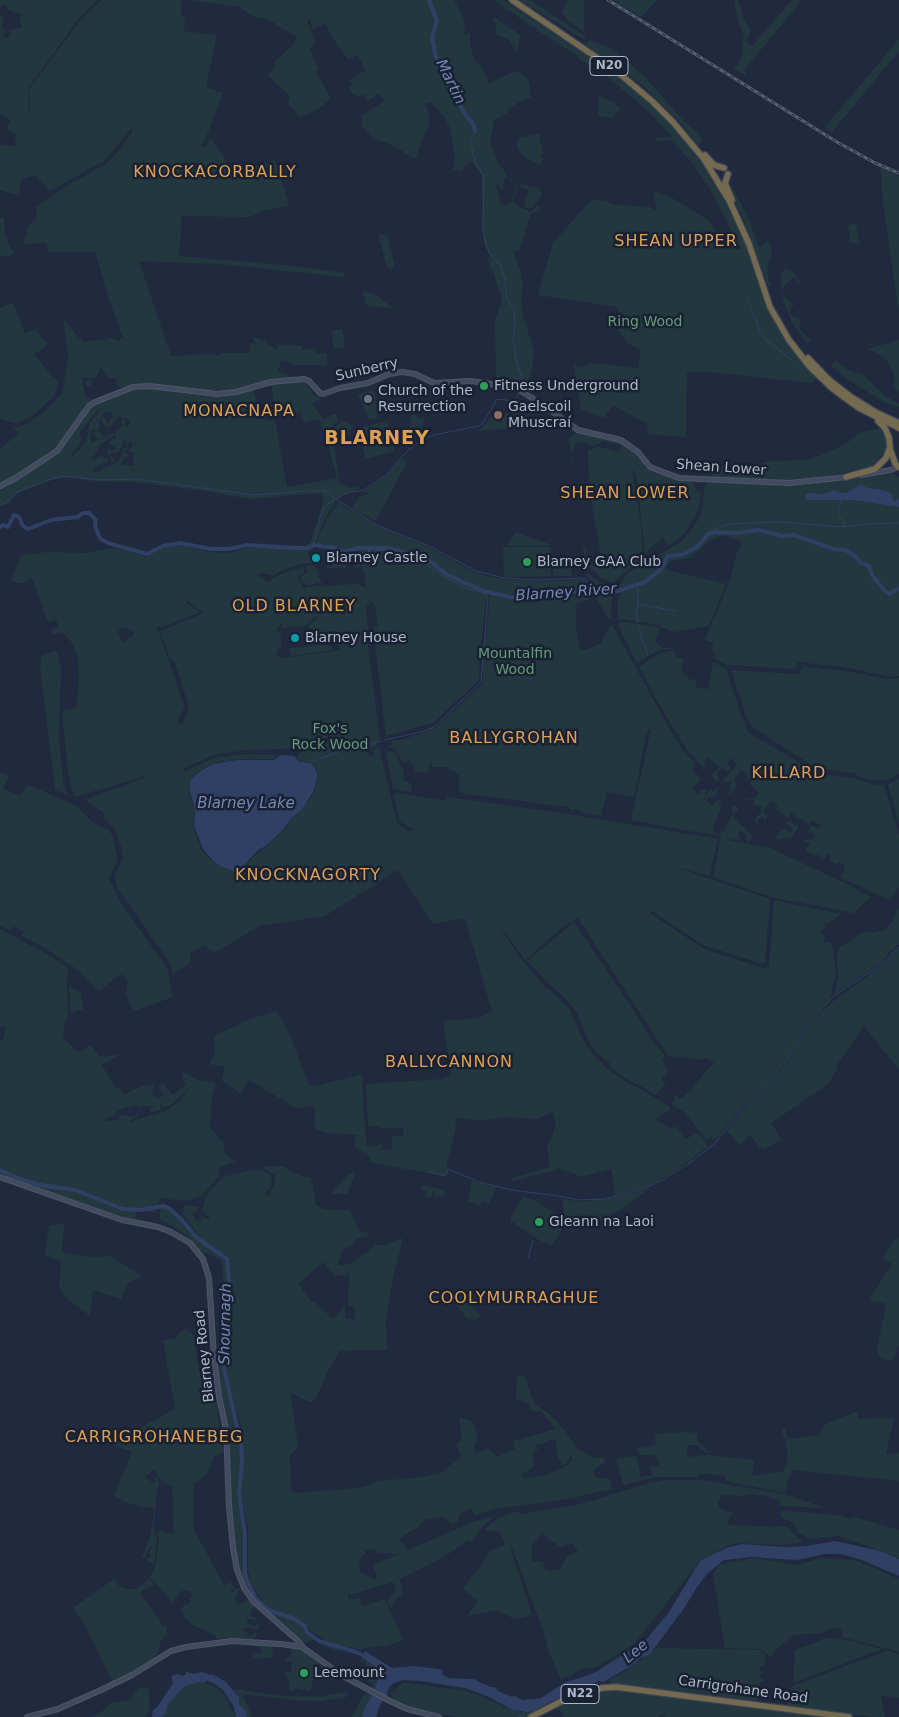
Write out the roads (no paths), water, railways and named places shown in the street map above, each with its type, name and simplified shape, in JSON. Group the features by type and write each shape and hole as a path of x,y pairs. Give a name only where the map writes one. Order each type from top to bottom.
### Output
{"highway":[{"name":"N20","path":"512,0 615,70 652,101 674,123 704,159 730,202 764,287 770,307 780,326 800,354 821,378 852,403 899,428"},
{"path":"674,123 689,136 712,163 726,171 724,183 742,221 741,227"},
{"name":"N20","path":"764,287 786,329 813,364 829,380 851,397 877,413 899,423"},
{"path":"852,403 882,424 889,438 890,448 898,469"},
{"path":"846,477 875,469 886,458 890,448"},
{"name":"Carrigrohane Road","path":"532,1717 582,1693 609,1687 633,1688 849,1717"}],"main road":[{"name":"Sunberry","path":"0,486 57,451 89,406 133,387 150,386 217,394 236,392 265,383 296,379 310,381 323,394 345,386 368,383 394,372 418,375 434,383 462,381 487,384"},
{"name":"Shean Lower","path":"487,384 518,389 578,430 621,440 638,452 650,467 672,476 698,480 789,483 898,469"},
{"name":"Blarney Road","path":"0,1177 122,1220 158,1227 187,1241 201,1256 209,1278 214,1358 226,1436 232,1543 237,1570 244,1588 253,1601 298,1641 304,1649 337,1672 407,1708 439,1717"},
{"path":"27,1717 58,1709 101,1690 132,1675 177,1649 228,1641 280,1644 304,1649"}],"water":[{"path":"861,484 867,488 889,492 894,502 899,499 899,507 854,500 806,500 805,495 808,493 824,494 834,490 839,493 846,493"},
{"name":"Blarney Lake","path":"280,755 294,756 298,761 314,766 318,775 314,790 304,807 290,820 284,829 267,845 257,851 241,868 234,871 222,867 214,862 203,849 194,826 195,811 189,787 190,780 213,764 237,760 274,760"},
{"name":"Lee","path":"835,1541 881,1551 899,1559 899,1576 862,1560 841,1554 825,1554 797,1560 752,1557 724,1560 707,1574 649,1655 640,1658 635,1664 603,1682 599,1681 534,1711 527,1712 513,1710 489,1697 465,1688 403,1680 389,1687 376,1717 362,1717 365,1706 372,1696 379,1677 372,1664 362,1658 365,1651 392,1668 413,1666 439,1669 443,1670 444,1676 473,1679 494,1687 498,1691 512,1697 523,1700 541,1698 564,1683 594,1673 645,1641 669,1612 700,1561 713,1554 742,1544 784,1547 807,1546"},
{"path":"186,1672 212,1674 224,1680 239,1697 239,1704 247,1712 246,1717 236,1717 234,1707 223,1690 214,1683 206,1681 185,1686 168,1704 166,1713 162,1717 152,1717 153,1710 158,1706 173,1683 171,1676 178,1674 183,1676"}],"waterway":[{"name":"Martin","path":"429,0 437,21 432,37 437,63 467,117 473,123 475,131"},
{"path":"313,545 322,511 329,503 346,493 364,490 387,474 408,450 425,438 479,426 483,423 497,399 513,401 523,384 515,358 513,338 515,326 514,309 507,300 505,279 500,265 490,254 486,245 483,229 484,176 475,161 470,142 475,131"},
{"path":"747,298 765,339 793,361"},
{"path":"0,506 17,492 54,478 66,476 100,480 137,479 254,495 322,490 329,492 334,498"},
{"path":"337,500 377,525 429,546 476,571 504,578 536,580 585,578 591,589"},
{"path":"842,500 838,510 840,519 844,521 844,527"},
{"name":"Blarney River","path":"0,527 3,525 8,527 14,515 19,517 23,526 28,529 51,520 78,517 83,513 89,513 96,520 95,526 101,539 108,543 147,554 163,546 180,543 211,549 229,549 247,545 296,548 308,548 313,545 334,548 343,552 358,548 388,548 427,559 446,574 465,583 487,592 510,597 568,593 591,589 610,592 618,591 645,582 661,569 668,556 686,553 698,546 708,534 758,530 783,536 794,535 833,549 846,550 861,563 869,566 872,575 889,594 899,588"},
{"path":"708,534 728,524 781,522 840,527 899,523"},
{"path":"343,552 358,555 368,554 371,549"},
{"path":"369,554 379,550 415,556 450,580 469,589 482,592 488,597 481,682 434,727 385,740"},
{"path":"638,585 636,613 638,622"},
{"path":"638,604 675,611"},
{"path":"638,625 648,655"},
{"path":"319,759 341,751 382,741"},
{"path":"310,764 316,760"},
{"path":"429,1172 446,1176 448,1169 482,1183 512,1190 579,1200 603,1199 640,1190 661,1181 694,1160 716,1142 757,1091 787,1060 813,1019 834,996 886,961 899,947"},
{"name":"Shournagh","path":"0,1170 22,1180 75,1190 123,1209 139,1210 164,1206 181,1219 197,1238 227,1259 229,1282 224,1368 241,1444 242,1462 239,1493 245,1534 245,1574 256,1599 269,1610 295,1619 305,1626 307,1632 319,1641 367,1657"},
{"path":"528,1258 533,1241"},
{"path":"519,1717 524,1715"}],"railway":[{"path":"608,0 837,142 875,163 899,173"}],"place":[{"name":"Fitness Underground","path":"484,386"},
{"name":"Church of the Resurrection","path":"368,399"},
{"name":"Gaelscoil Mhuscraí","path":"498,415"},
{"name":"Blarney Castle","path":"316,558"},
{"name":"Blarney GAA Club","path":"527,562"},
{"name":"Blarney House","path":"295,638"},
{"name":"Gleann na Laoi","path":"539,1222"},
{"name":"Leemount","path":"304,1673"}],"district":[{"name":"KNOCKACORBALLY","path":"215,173"},
{"name":"SHEAN UPPER","path":"676,242"},
{"name":"MONACNAPA","path":"239,412"},
{"name":"BLARNEY","path":"377,439"},
{"name":"SHEAN LOWER","path":"625,494"},
{"name":"OLD BLARNEY","path":"294,607"},
{"name":"BALLYGROHAN","path":"514,739"},
{"name":"KILLARD","path":"789,774"},
{"name":"KNOCKNAGORTY","path":"308,876"},
{"name":"BALLYCANNON","path":"449,1063"},
{"name":"COOLYMURRAGHUE","path":"514,1299"},
{"name":"CARRIGROHANEBEG","path":"154,1438"}],"park label":[{"name":"Ring Wood","path":"645,322"},
{"name":"Mountalfin Wood","path":"515,662"},
{"name":"Fox's Rock Wood","path":"330,738"}]}
